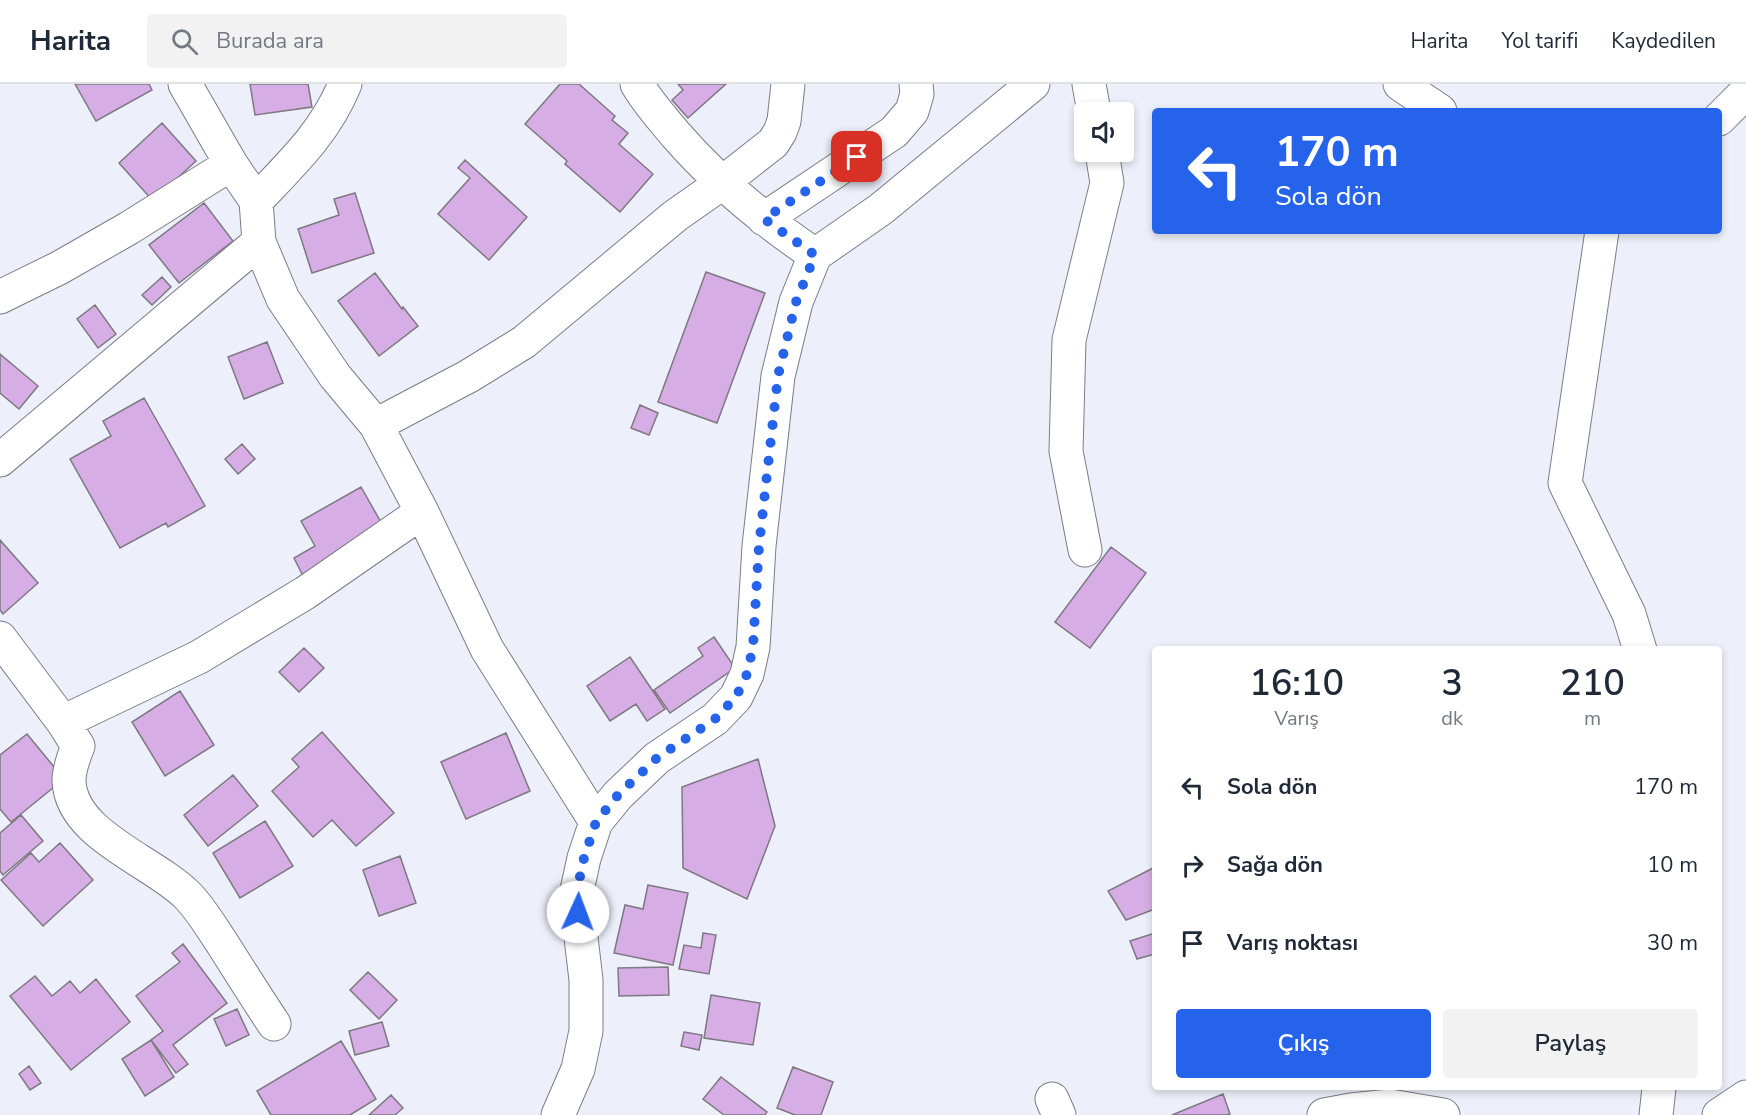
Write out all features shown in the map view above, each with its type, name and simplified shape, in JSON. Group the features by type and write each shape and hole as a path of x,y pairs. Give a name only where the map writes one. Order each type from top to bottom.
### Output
{"street":[{"path":"185,84 231,164 256,201 259,242 283,299 335,376 375,424 422,512 487,649 596,822"},
{"path":"256,201 312,142 337,104 345,84"},
{"path":"637,84 646,101 695,157 722,183 764,219 815,255"},
{"path":"375,424 469,376 524,342 675,216 773,143 784,121 788,84"},
{"path":"764,219 894,132 912,111 917,94 916,84"},
{"path":"558,1115 578,1069 586,1031 586,981 576,895 584,858 596,822 618,795 657,758 715,719 736,697 747,674 753,647 759,546 778,376 796,302 815,255 881,209 1034,84"},
{"path":"1089,84 1092,102"},
{"path":"1400,84 1436,108"},
{"path":"1722,116 1746,92"},
{"path":"1085,550 1066,451 1069,340 1107,183 1104,162"},
{"path":"0,297 129,228 231,164"},
{"path":"1602,234 1565,483 1629,614 1639,646"},
{"path":"0,460 259,242"},
{"path":"63,722 199,657 305,593 422,512"},
{"path":"0,638 63,722 78,746 69,781 80,814 94,830 155,870 188,896 214,931 274,1024"},
{"path":"1656,1115 1659,1090"},
{"path":"1719,1115 1746,1097"},
{"path":"1324,1115 1390,1106 1443,1115"}],"building":[{"path":"75,84 149,84 152,90 96,121"},
{"path":"250,84 308,84 312,107 255,115"},
{"path":"560,84 579,84 615,116 612,120 628,133 619,144 653,174 620,212 565,164 567,161 525,124"},
{"path":"678,84 726,84 688,118 672,100 683,90"},
{"path":"162,123 196,161 153,201 119,163"},
{"path":"465,160 527,217 489,260 438,214 470,178 458,168"},
{"path":"355,193 374,253 312,273 298,229 339,215 334,199"},
{"path":"204,203 233,241 179,283 149,245"},
{"path":"706,272 765,293 717,423 658,402"},
{"path":"375,273 418,326 379,356 338,301"},
{"path":"162,277 171,287 152,305 142,295"},
{"path":"95,305 116,334 98,348 77,319"},
{"path":"267,342 283,383 244,399 228,357"},
{"path":"0,354 38,386 19,409 0,393"},
{"path":"144,398 205,506 168,527 166,523 120,548 70,459 111,436 103,421"},
{"path":"640,405 658,413 649,435 631,428"},
{"path":"242,444 255,459 238,474 225,459"},
{"path":"361,487 386,531 304,578 294,558 315,546 301,521"},
{"path":"0,540 38,583 3,614 0,610"},
{"path":"1111,547 1146,573 1090,648 1055,622"},
{"path":"714,637 735,668 670,713 654,690 703,656 698,648"},
{"path":"304,648 324,668 299,692 279,672"},
{"path":"630,657 665,709 647,721 636,704 610,721 587,686"},
{"path":"180,691 214,745 165,776 132,722"},
{"path":"322,732 394,813 356,846 332,820 313,837 272,791 299,767 292,759"},
{"path":"506,733 530,791 466,819 441,762"},
{"path":"27,734 64,779 11,822 0,809 0,755"},
{"path":"758,759 775,826 747,899 683,868 682,787"},
{"path":"233,775 258,806 208,846 184,815"},
{"path":"21,815 43,841 3,875 0,871 0,833"},
{"path":"265,821 293,866 240,898 213,853"},
{"path":"60,843 93,880 43,926 1,880 31,853 39,862"},
{"path":"400,856 416,903 379,916 363,870"},
{"path":"1152,869 1152,910 1126,920 1108,891"},
{"path":"648,885 688,893 673,965 614,953 625,905 643,909"},
{"path":"703,933 716,935 709,974 679,969 684,945 701,948"},
{"path":"1152,934 1152,955 1137,959 1130,941"},
{"path":"183,944 227,1003 173,1045 188,1064 176,1073 151,1040 163,1031 136,996 180,962 172,953"},
{"path":"668,967 669,995 619,996 618,968"},
{"path":"368,972 397,1000 379,1019 350,990"},
{"path":"35,976 52,996 70,981 80,993 96,979 130,1022 71,1070 10,996"},
{"path":"711,995 760,1003 753,1045 704,1038"},
{"path":"237,1009 249,1035 226,1046 214,1019"},
{"path":"382,1022 389,1046 355,1055 349,1031"},
{"path":"684,1032 702,1035 699,1050 681,1046"},
{"path":"151,1040 174,1077 145,1096 122,1059"},
{"path":"341,1041 376,1099 350,1115 271,1115 257,1091"},
{"path":"29,1066 41,1083 30,1090 19,1074"},
{"path":"793,1067 833,1082 821,1115 795,1115 777,1108"},
{"path":"721,1077 767,1112 765,1115 724,1115 703,1099"},
{"path":"1223,1094 1230,1114 1172,1115"},
{"path":"391,1095 403,1108 395,1115 369,1115"}],"route":[{"path":"578,912 576,895 584,858 596,822 618,795 657,758 715,719 736,697 747,674 753,647 759,546 778,376 796,302 815,255 764,219 857,157"}]}
